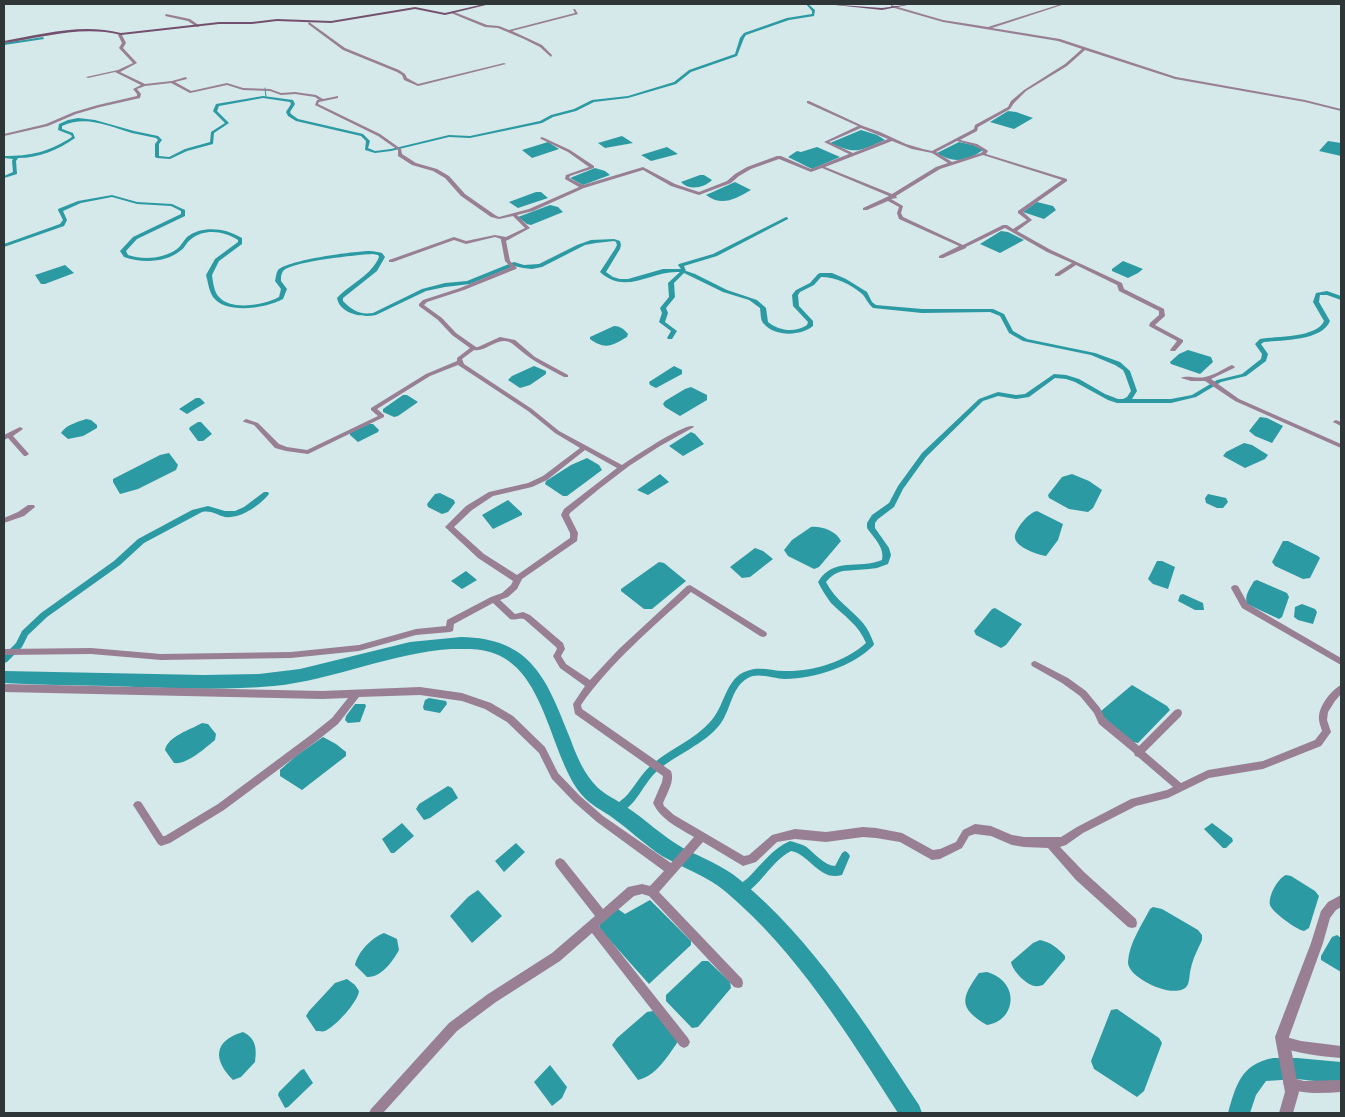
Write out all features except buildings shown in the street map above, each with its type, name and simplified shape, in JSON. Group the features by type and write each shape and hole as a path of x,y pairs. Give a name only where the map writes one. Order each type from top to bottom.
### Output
{"main road":[{"path":"4,42 90,30 106,30 121,34 219,23 252,24 278,20 309,23 354,20 410,8 420,8 439,14 453,13 488,4"},
{"path":"828,4 888,7 910,4"}],"street":[{"path":"987,28 1063,4"},
{"path":"888,7 909,10 939,20 1059,40 1175,78 1297,99 1341,110"},
{"path":"510,31 577,13 574,10"},
{"path":"453,13 486,26 499,27 510,31 532,41 551,56"},
{"path":"166,15 189,20 198,26"},
{"path":"309,23 344,49 390,68 404,75 405,80 418,85 504,64"},
{"path":"88,77 117,71 135,63 121,48 124,43 121,34"},
{"path":"933,152 976,130 976,126 1009,108 1011,103 1019,96 1063,68 1084,49"},
{"path":"117,71 144,85"},
{"path":"4,135 47,125 92,108 139,97 134,89 144,85 172,82 186,78"},
{"path":"172,82 190,92 224,84 243,88 256,88 281,94 295,93 316,96 323,100"},
{"path":"337,97 323,100 316,104 379,135 399,148 400,155 403,158 414,164 435,170 447,178 463,195 493,216 500,218 515,215 556,200 558,197 582,187 643,168 673,185 699,194 729,182 749,168 779,157 811,171 892,139"},
{"path":"808,102 858,123 861,127 878,131 906,146 933,152 952,164"},
{"path":"852,154 826,142 861,127"},
{"path":"542,138 569,151 592,167 567,178 582,187"},
{"path":"957,140 980,147 986,151 983,154"},
{"path":"865,209 892,197 938,168 966,161 983,154 1065,180 1024,208 1020,212 1030,220 1013,231"},
{"path":"822,167 892,197 902,206 899,213 901,218 964,247"},
{"path":"391,260 397,260 454,238 466,243 495,236 504,238 528,228 515,215"},
{"path":"942,257 1005,226 1120,284 1121,290 1162,310 1162,316 1152,326 1181,341 1173,350"},
{"path":"504,238 503,240 512,265 482,282 437,297 421,305 473,348 479,349 505,338 513,341 533,358 566,376"},
{"path":"1057,275 1076,263"},
{"path":"246,421 256,424 277,446 308,452 382,416 373,409 428,375 459,362 463,355 473,348"},
{"path":"459,362 484,382 530,410 557,432 622,468"},
{"path":"1184,378 1196,381 1209,381 1232,367"},
{"path":"1209,381 1220,389 1271,416 1340,444"},
{"path":"4,652 91,651 161,657 291,655 359,648 416,632 450,629 450,622 505,595 514,587 518,580 541,560 569,544 574,539 574,533 565,515 567,511 622,468 666,439 691,427"},
{"path":"20,429 7,437 26,454"},
{"path":"518,580 509,572 481,556 468,544 461,534 449,527 469,508 492,494 530,485 545,478 585,447"},
{"path":"4,521 21,514 30,506"},
{"path":"763,634 690,588 622,651 589,687 577,704 578,711 665,771 668,777 660,797 659,806 671,818 743,861 752,858 775,838 795,834 826,837 863,832 876,833 902,838 932,855 940,854 959,845 966,833 975,829 991,831 1012,840 1024,842 1063,842 1080,830 1134,802 1168,794 1208,774 1263,765 1318,743 1327,732 1323,720 1324,714 1334,696 1341,689"},
{"path":"1235,588 1245,606 1341,662"},
{"path":"494,599 514,617 527,617 536,627 557,642 561,648 557,656 563,666 588,684 589,687"},
{"path":"1035,664 1085,695 1096,707 1102,721 1181,788"},
{"path":"4,688 322,696 420,691 462,697 488,706 510,719 542,750 555,776 576,798 600,818 676,866"},
{"path":"138,805 161,841 167,840 221,807 316,738 335,721 356,694"},
{"path":"1138,753 1178,713"},
{"path":"652,892 701,837"},
{"path":"1050,843 1080,876 1132,923"},
{"path":"560,863 602,916"},
{"path":"375,1113 453,1027 492,998 556,958 632,890 642,889 652,892 738,982"},
{"path":"1286,1113 1291,1097 1282,1038 1317,943 1324,915 1332,906 1341,901"},
{"path":"592,925 684,1042"},
{"path":"1282,1045 1341,1052"},
{"path":"1288,1081 1304,1086 1341,1086"}],"water":[{"path":"1008,111 1033,118 1014,129 990,122"},
{"path":"861,130 877,135 885,140 858,150 846,149 830,143"},
{"path":"622,136 633,143 605,148 598,143"},
{"path":"1328,141 1341,143 1341,156 1319,151"},
{"path":"548,142 559,149 532,158 522,150"},
{"path":"959,142 973,145 983,150 971,157 960,160 949,159 937,153"},
{"path":"667,147 678,154 651,161 641,155"},
{"path":"817,147 840,157 812,169 788,157 797,151 801,152"},
{"path":"595,168 605,171 610,175 583,185 570,178"},
{"path":"704,175 712,180 705,185 696,187 688,187 681,182"},
{"path":"735,182 751,190 734,199 723,201 712,199 706,195"},
{"path":"541,192 548,198 518,208 509,202"},
{"path":"1037,202 1053,206 1056,210 1044,219 1023,212"},
{"path":"550,205 558,207 563,212 531,225 518,217"},
{"path":"1001,231 1008,232 1024,240 1000,253 980,244"},
{"path":"1123,261 1143,269 1128,278 1112,271"},
{"path":"65,265 74,273 45,284 41,284 35,275"},
{"path":"614,326 623,329 628,334 627,337 608,346 600,345 590,339 590,337"},
{"path":"1188,350 1211,357 1213,362 1200,374 1171,364 1170,362 1179,354"},
{"path":"534,366 546,371 546,374 530,385 520,388 508,380 512,376"},
{"path":"674,366 682,370 682,374 656,388 650,385 649,382"},
{"path":"691,387 707,395 707,400 680,416 665,407 663,404 665,401"},
{"path":"403,395 407,395 418,402 398,416 394,417 383,412 383,409"},
{"path":"196,398 200,398 205,403 187,414 179,409"},
{"path":"1260,417 1267,418 1283,426 1272,443 1255,436 1249,431"},
{"path":"86,419 91,420 97,425 97,428 83,436 68,439 61,433 69,426"},
{"path":"198,422 201,422 212,434 203,441 198,441 189,429"},
{"path":"373,424 379,430 378,432 358,442 350,435 350,433"},
{"path":"691,432 704,444 683,456 669,446"},
{"path":"1244,443 1252,445 1268,455 1265,459 1245,468 1223,456 1226,452"},
{"path":"169,453 178,465 176,470 138,489 120,494 113,479 160,455"},
{"path":"587,458 599,465 602,470 567,496 563,496 545,484 546,481 571,465"},
{"path":"660,474 669,482 648,495 637,490"},
{"path":"1072,474 1089,481 1102,490 1093,508 1088,512 1069,509 1049,498 1048,495 1062,477"},
{"path":"440,493 454,500 455,503 448,512 442,514 428,507 427,504 435,494"},
{"path":"1208,494 1226,498 1228,502 1223,508 1217,508 1206,503 1205,498"},
{"path":"508,500 522,515 493,529 482,515"},
{"path":"1037,511 1063,524 1058,540 1046,556 1023,547 1015,538 1023,522"},
{"path":"811,527 820,527 828,530 836,534 841,541 819,567 814,569 788,556 784,550 792,540"},
{"path":"1283,541 1288,541 1320,558 1310,578 1303,579 1275,566 1272,562"},
{"path":"755,548 763,551 773,559 750,577 742,578 730,567"},
{"path":"1157,561 1162,561 1175,567 1168,589 1153,584 1148,579"},
{"path":"659,562 664,563 686,581 652,609 644,609 621,591 621,589"},
{"path":"466,571 477,580 462,589 451,581"},
{"path":"1257,580 1287,593 1289,597 1282,617 1279,619 1247,604 1248,592 1254,581"},
{"path":"1183,594 1203,603 1204,610 1195,610 1178,601 1180,595"},
{"path":"1302,604 1315,609 1317,612 1313,624 1294,617 1295,607"},
{"path":"995,608 1022,624 1006,645 1001,648 976,635 974,631 992,609"},
{"path":"1132,685 1167,706 1170,710 1138,743 1133,742 1101,715 1101,711"},
{"path":"429,698 446,701 447,704 440,713 424,710 425,700"},
{"path":"355,704 365,704 366,706 360,722 348,723 345,720 346,716"},
{"path":"202,723 208,724 216,734 215,740 190,759 174,763 165,750 167,745 175,737"},
{"path":"323,737 346,752 346,756 302,790 280,776 280,770"},
{"path":"448,786 452,788 458,798 430,818 424,820 416,809 419,804"},
{"path":"402,823 414,836 394,853 391,853 382,839"},
{"path":"1212,823 1232,838 1233,841 1226,848 1223,848 1204,829"},
{"path":"516,843 525,852 504,872 495,861"},
{"path":"1286,875 1291,876 1315,891 1319,896 1309,928 1304,931 1285,920 1270,905 1274,888"},
{"path":"478,890 502,916 472,943 450,916 468,897"},
{"path":"650,900 691,941 691,945 649,984 599,928 600,923 618,909 625,914"},
{"path":"1153,907 1162,909 1198,930 1202,935 1202,940 1192,964 1188,984 1181,990 1173,991 1153,986 1135,975 1130,968 1128,962 1133,941 1150,909"},
{"path":"384,933 397,939 399,950 382,972 372,977 367,977 355,965 362,950"},
{"path":"1337,935 1341,938 1341,972 1321,960 1321,956 1332,937"},
{"path":"1040,940 1057,948 1065,956 1065,959 1043,985 1036,986 1031,985 1020,977 1011,962 1033,943"},
{"path":"702,961 708,961 730,982 731,988 698,1027 692,1028 666,1001 666,995"},
{"path":"987,972 998,977 1005,984 1010,992 1011,1001 1009,1009 1004,1016 997,1022 987,1025 971,1013 965,1002 969,989 979,973"},
{"path":"347,979 359,991 358,996 334,1025 324,1031 316,1031 306,1016 335,983"},
{"path":"1117,1009 1159,1038 1162,1043 1144,1091 1137,1097 1094,1069 1091,1061 1111,1010"},
{"path":"653,1011 677,1039 677,1043 656,1070 638,1080 612,1045 617,1038 647,1012"},
{"path":"243,1032 251,1037 255,1044 255,1062 241,1077 233,1080 226,1073 222,1065 219,1052 226,1040"},
{"path":"550,1065 567,1087 562,1098 552,1106 534,1082"},
{"path":"304,1069 313,1083 285,1108 278,1095 279,1092"}],"waterway":[{"path":"4,157 32,156 58,147 74,137 72,134 60,130 60,125 69,121 87,120 157,137 160,140 157,144 157,157 170,158 186,150 212,143 212,133 227,123 215,111 217,105 263,97 292,101 293,104 288,112 289,115 297,120 362,135 368,141 366,149 375,152 449,136 470,137 541,122 552,116 575,110 593,101 628,97 675,83 690,71 736,55 745,34 788,19 813,15 814,11 807,4"},
{"path":"4,44 43,38"},
{"path":"265,88 266,97"},
{"path":"4,177 15,173 14,161 16,158"},
{"path":"4,246 62,225 65,220 60,210 80,202 112,196 137,203 172,205 183,210 183,215 135,238 123,251 126,256 146,260 160,258 179,250 188,239 201,232 222,231 234,235 240,239 240,243 217,260 209,275 216,298 230,305 248,307 267,304 281,298 284,289 278,281 279,274 281,270 287,267 325,258 373,252 380,254 382,257 375,270 340,298 340,301 354,313 368,315 374,314 424,290 445,285 468,283 514,264 523,267 540,266 583,244 596,241 618,241 619,245 616,252 603,272 611,278 628,281 663,271 683,271"},
{"path":"683,271 681,265 715,255 786,218"},
{"path":"670,338 674,331 662,322 665,313 663,308 672,297 671,283 683,271"},
{"path":"683,271 725,291 755,301 763,308 765,322 770,327 788,332 800,331 810,326 811,322 796,306 795,295 798,291 812,284 820,275 832,275 844,280 865,293 870,303 875,307 922,311 991,310 1002,315 1011,332 1025,340 1093,354 1118,363 1130,376 1134,391 1130,398 1124,401"},
{"path":"1124,401 1171,401 1194,396 1219,381 1244,375 1264,360 1265,354 1258,344 1262,340 1309,335 1325,326 1327,321 1316,302 1318,294 1327,293 1341,298"},
{"path":"617,810 628,801 646,776 658,764 712,727 718,720 735,685 745,675 759,672 786,675 819,670 853,657 870,644 867,635 855,619 832,599 822,582 835,570 877,565 885,562 887,555 885,548 871,528 871,523 875,517 892,505 900,488 924,455 981,400 998,394 1016,397 1027,396 1054,376 1073,379 1110,399 1124,401"},
{"path":"4,660 19,645 25,633 44,615 117,563 141,541 201,510 208,509 230,515 236,514 266,494"},
{"path":"4,677 204,682 259,681 300,675 433,644 471,643 496,647 514,656 529,670 550,708 575,770 589,791 661,845 725,879 760,910 785,936 830,992 911,1113"},
{"path":"739,892 777,855 790,846 802,850 819,864 831,870 838,871 845,856"},
{"path":"1239,1113 1251,1083 1257,1074 1264,1070 1285,1068 1341,1073"}]}
